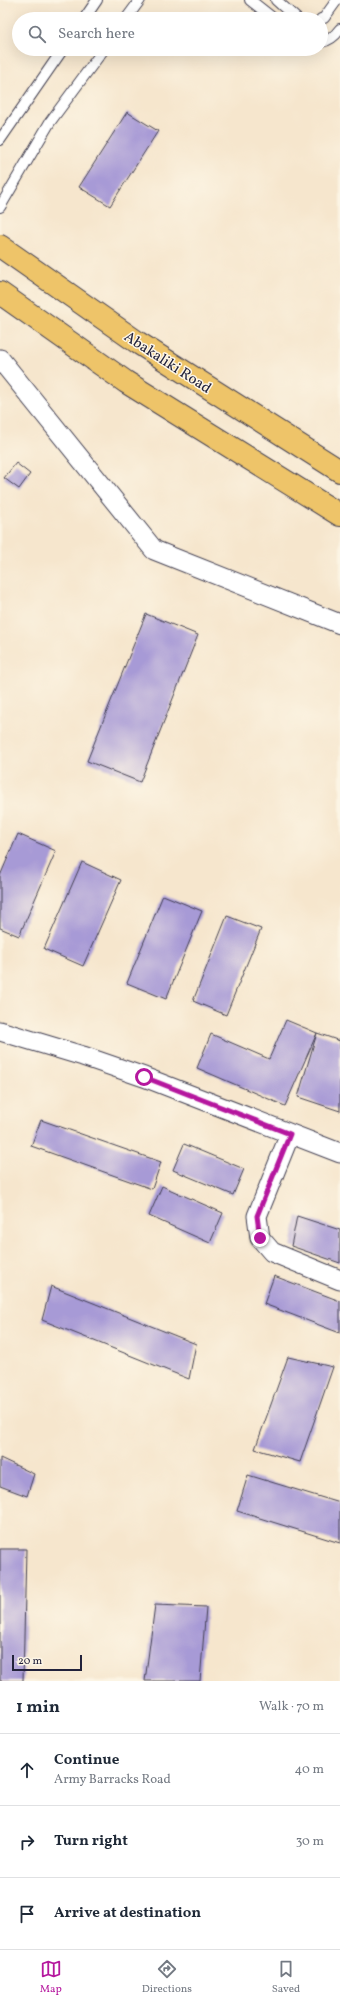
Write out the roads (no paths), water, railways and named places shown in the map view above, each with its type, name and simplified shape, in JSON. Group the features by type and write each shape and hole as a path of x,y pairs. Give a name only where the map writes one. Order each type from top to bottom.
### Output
{"main road":[{"name":"Abakaliki Road","path":"0,246 137,342 340,471"},
{"path":"0,293 126,382 340,516"}],"street":[{"path":"0,359 154,550 340,624"},
{"path":"0,1031 68,1051 144,1077 340,1153"},
{"path":"290,1134 257,1216 260,1238 272,1252 340,1280"}],"lane":[{"path":"89,12 97,0"},
{"path":"131,12 140,0"},
{"path":"250,0 265,12"},
{"path":"276,0 289,12"},
{"path":"328,12 337,0"},
{"path":"328,40 336,35 340,29"},
{"path":"0,140 58,56"},
{"path":"0,207 50,122 99,56"}]}
